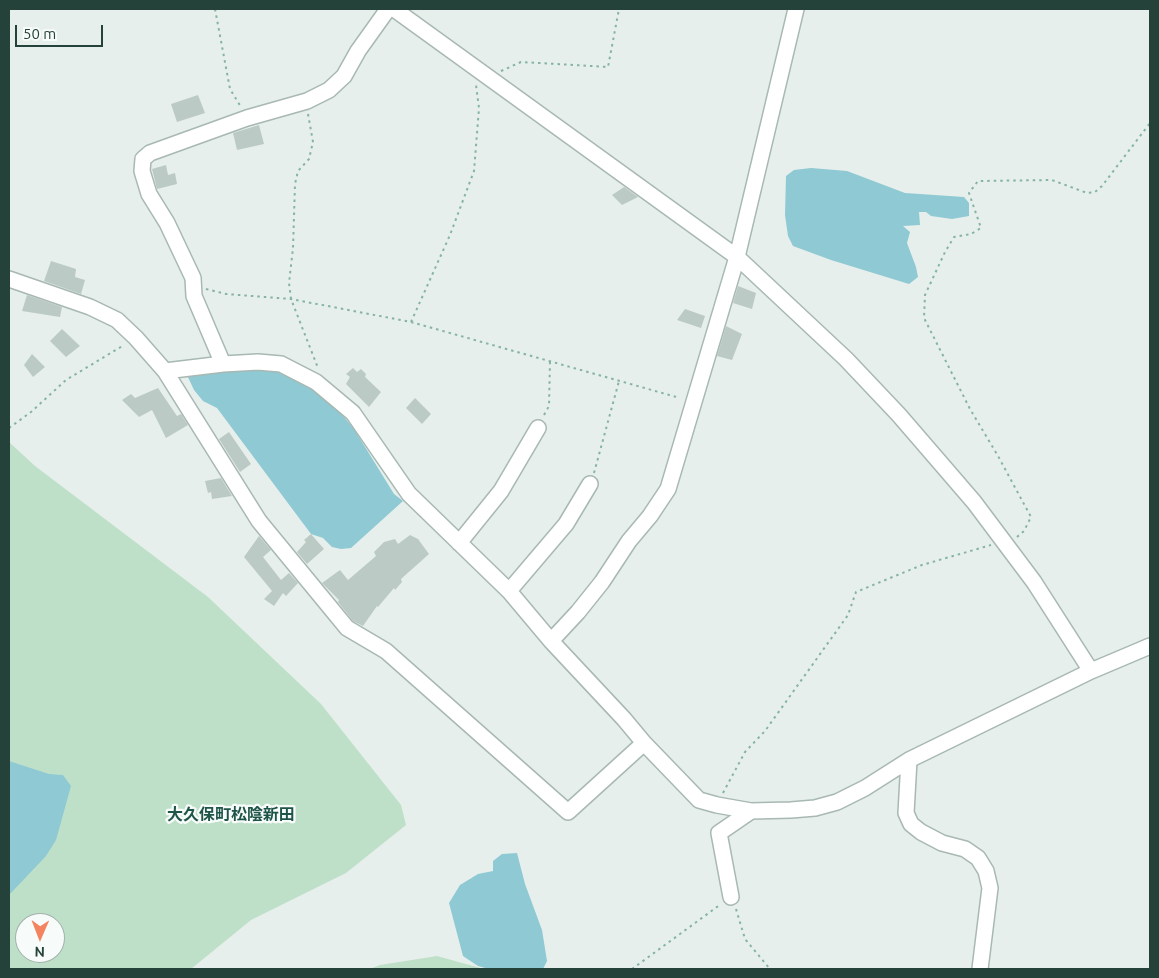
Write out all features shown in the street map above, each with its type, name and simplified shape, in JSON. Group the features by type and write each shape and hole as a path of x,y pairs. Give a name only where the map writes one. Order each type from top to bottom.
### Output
{"street":[{"path":"223,364 194,296 193,278 167,223 149,194 142,171 143,159 150,153 246,118 307,101 329,90 344,76 358,51 388,9"},
{"path":"394,9 737,256 868,382 974,502 1034,582 1092,671"},
{"path":"551,641 602,582 668,489 737,256 796,9"},
{"path":"9,278 90,307 117,320 136,338 165,371 259,521 347,628 386,651 568,812 644,743"},
{"path":"165,371 258,362 281,364 316,382 353,414 408,494 509,590 551,641 699,800 751,811 807,808 837,802 865,788 908,760 1092,671 1150,646"},
{"path":"459,543 501,491 538,428"},
{"path":"509,590 566,524 590,484"},
{"path":"908,760 906,813 911,824 921,832 942,843 965,849 978,858 986,871 990,888 980,969"},
{"path":"730,897 719,833 751,811"}],"path":[{"path":"215,9 230,88 246,118"},
{"path":"488,77 521,62 608,67 620,9"},
{"path":"411,322 450,235 474,171 479,108 473,66"},
{"path":"307,101 312,142 309,159 298,171 295,184 293,248 289,283 291,299 318,369"},
{"path":"717,805 745,752 765,731 848,615 856,592 922,565 1015,539 1024,531 1031,517 970,409 924,318 925,295 944,252 954,237 971,234 981,228 969,193 978,181 1052,180 1087,193 1095,192 1102,186 1150,123"},
{"path":"193,286 226,294 291,299 411,322 694,402"},
{"path":"9,428 31,412 66,380 136,338"},
{"path":"538,428 549,406 550,361"},
{"path":"590,484 619,381"},
{"path":"632,969 730,897 738,914 745,940 770,969"}],"green space":[{"path":"9,442 35,466 208,597 321,704 401,805 406,825 346,873 251,920 191,969 9,969"},
{"path":"437,956 484,969 370,969 380,965"}],"water":[{"path":"811,168 847,171 905,193 964,197 969,203 969,216 952,219 919,212 920,225 903,226 910,232 907,243 918,277 909,284 793,246 788,236 785,215 786,176 794,170"},
{"path":"268,369 285,374 310,388 334,405 354,429 394,494 403,501 351,548 341,549 332,547 323,538 311,534 217,408 203,401 194,390 187,375 222,370"},
{"path":"9,761 49,774 63,775 71,786 56,840 46,856 9,895"},
{"path":"517,853 525,884 542,930 547,961 543,969 489,969 478,966 463,956 449,903 460,885 478,874 493,871 493,861 502,854"}],"building":[{"path":"198,95 205,113 177,122 171,104"},
{"path":"259,125 264,144 237,150 233,133"},
{"path":"166,165 168,175 175,173 177,184 157,189 152,169"},
{"path":"624,187 638,197 622,205 612,195"},
{"path":"51,261 76,269 75,277 85,280 81,294 44,281"},
{"path":"738,286 756,293 752,309 733,303"},
{"path":"27,295 62,307 60,317 22,311"},
{"path":"685,309 705,316 701,328 677,320"},
{"path":"726,326 742,334 732,360 717,356"},
{"path":"62,329 80,346 66,357 50,341"},
{"path":"32,354 45,367 33,377 24,365"},
{"path":"353,368 357,372 361,369 366,374 365,377 381,392 369,407 346,384 350,377 346,374"},
{"path":"158,388 177,416 181,414 188,425 166,438 152,410 139,417 122,400 131,394 135,398"},
{"path":"415,398 431,414 422,424 406,408"},
{"path":"229,432 251,464 240,472 219,439"},
{"path":"221,478 232,496 212,499 211,492 208,493 205,481"},
{"path":"311,534 324,549 307,564 297,552 306,542 304,540"},
{"path":"410,535 418,539 429,554 401,579 402,582 377,606 363,626 353,621 338,602 339,600 322,583 340,570 348,580 376,556 374,552 384,542 395,539 398,544"},
{"path":"259,536 271,550 263,557 281,580 289,573 298,583 286,596 283,593 274,606 264,599 272,591 244,557"}],"district":[{"name":"大久保町松陰新田","path":"231,815"}]}
